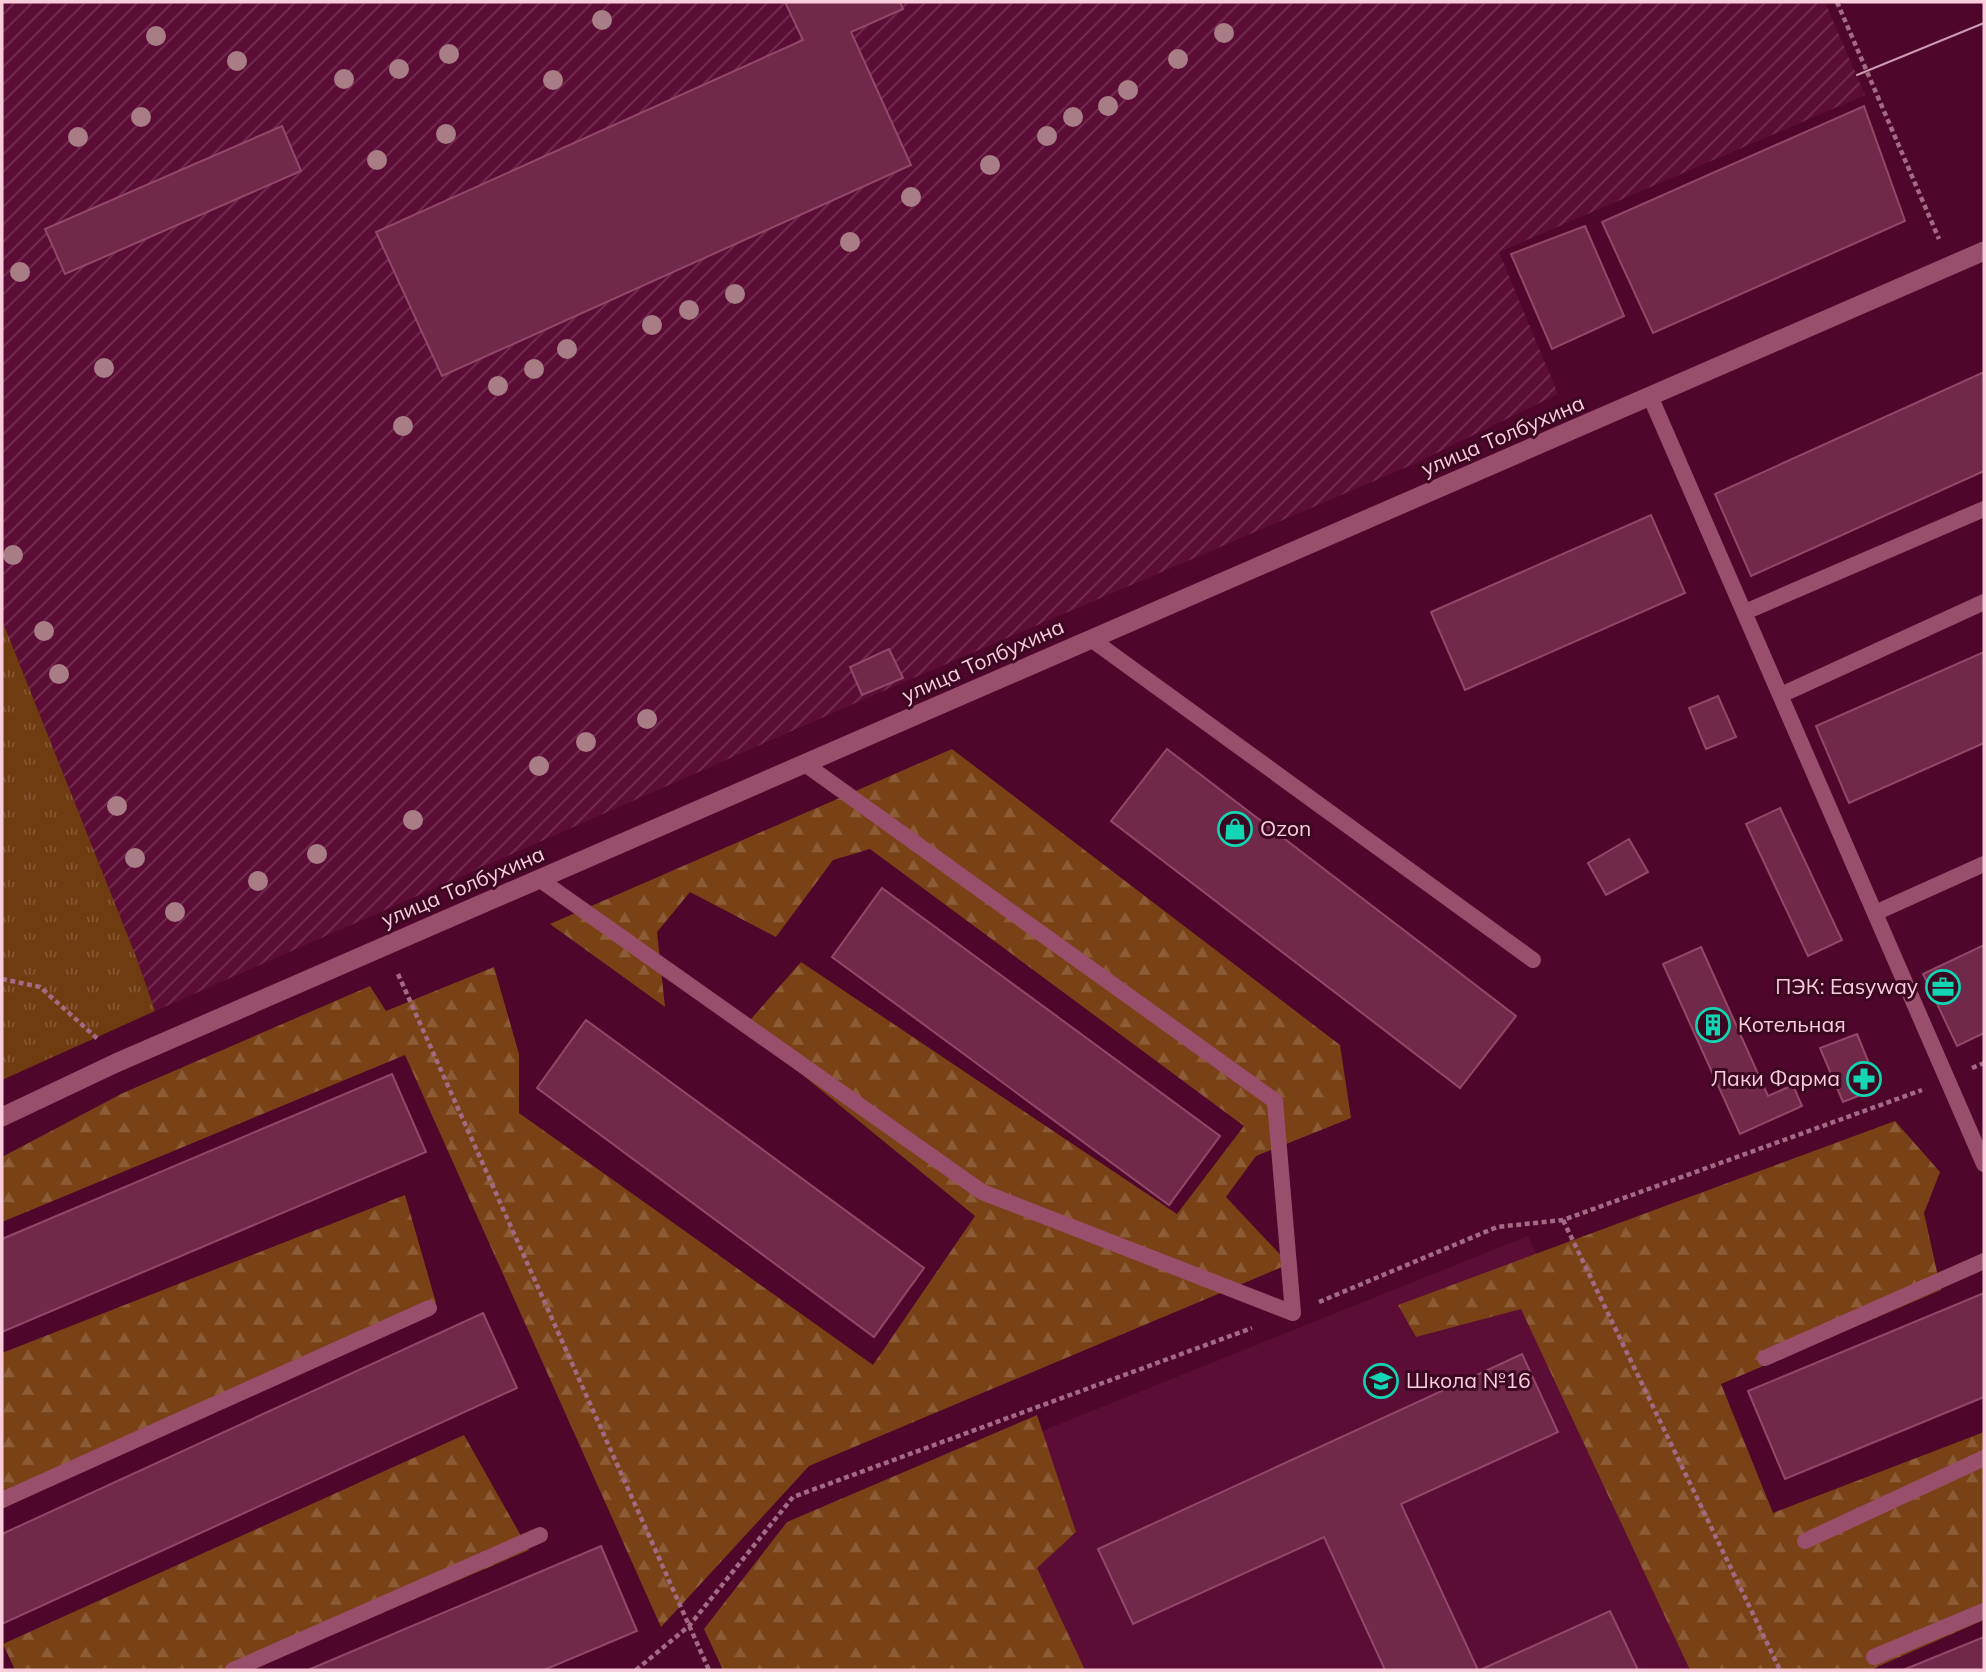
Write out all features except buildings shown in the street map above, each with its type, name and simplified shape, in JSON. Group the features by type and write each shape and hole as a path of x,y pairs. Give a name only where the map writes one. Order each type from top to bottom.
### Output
{"street":[{"name":"улица Толбухина","path":"2,1117 116,1063 1984,251"}],"lane":[{"path":"1650,397 1984,1164"},
{"path":"1745,612 1984,509"},
{"path":"1781,695 1984,602"},
{"path":"1091,639 1533,960"},
{"path":"539,879 982,1192 1293,1313 1275,1101 805,764"},
{"path":"1874,913 1984,864"},
{"path":"1765,1358 1984,1261"},
{"path":"2,1500 429,1308"},
{"path":"1805,1541 1984,1458"},
{"path":"233,1670 540,1535"},
{"path":"1874,1657 1984,1611"}],"path":[{"path":"1838,2 1951,266"},
{"path":"393,964 709,1670"},
{"path":"2,979 40,987 108,1048 116,1063"},
{"path":"1563,1220 1780,1670"}],"shaded area":[{"path":"2,2 1825,2 1865,95 1499,252 1558,394 1416,463 860,701 155,1011 137,959 2,620"},
{"name":"Школа №16","path":"1528,1236 1731,1670 878,1670 808,1525"}],"green space":[{"path":"2,620 137,959 155,1011 2,1080"},
{"path":"952,749 1340,1045 1351,1118 1256,1156 1226,1197 1289,1264 809,1466 661,1627 405,1055 2,1222 2,1157 123,1093 370,986 386,1011 494,967 519,1054 519,1113 873,1365 975,1216 744,1027 801,962 1177,1214 1244,1126 870,849 833,860 776,937 690,892 657,932 665,1007 550,924"},
{"path":"1895,1121 1940,1172 1924,1213 1941,1290 1721,1384 1773,1513 1984,1432 1984,1620 1870,1670 1690,1670 1521,1309 1416,1337 1398,1305"},
{"path":"405,1195 436,1303 2,1509 2,1353"},
{"path":"1037,1415 1076,1532 1037,1568 1085,1670 723,1670 704,1629 787,1522"},
{"path":"464,1435 529,1550 249,1670 15,1670 3,1644"}],"tram line":[{"path":"1857,75 1984,23"}],"place":[{"name":"Ozon","path":"1235,829"},
{"name":"ПЭК: Easyway","path":"1943,987"},
{"name":"Котельная","path":"1713,1025"},
{"name":"Лаки Фарма","path":"1864,1079"},
{"name":"Школа №16","path":"1381,1381"}]}
